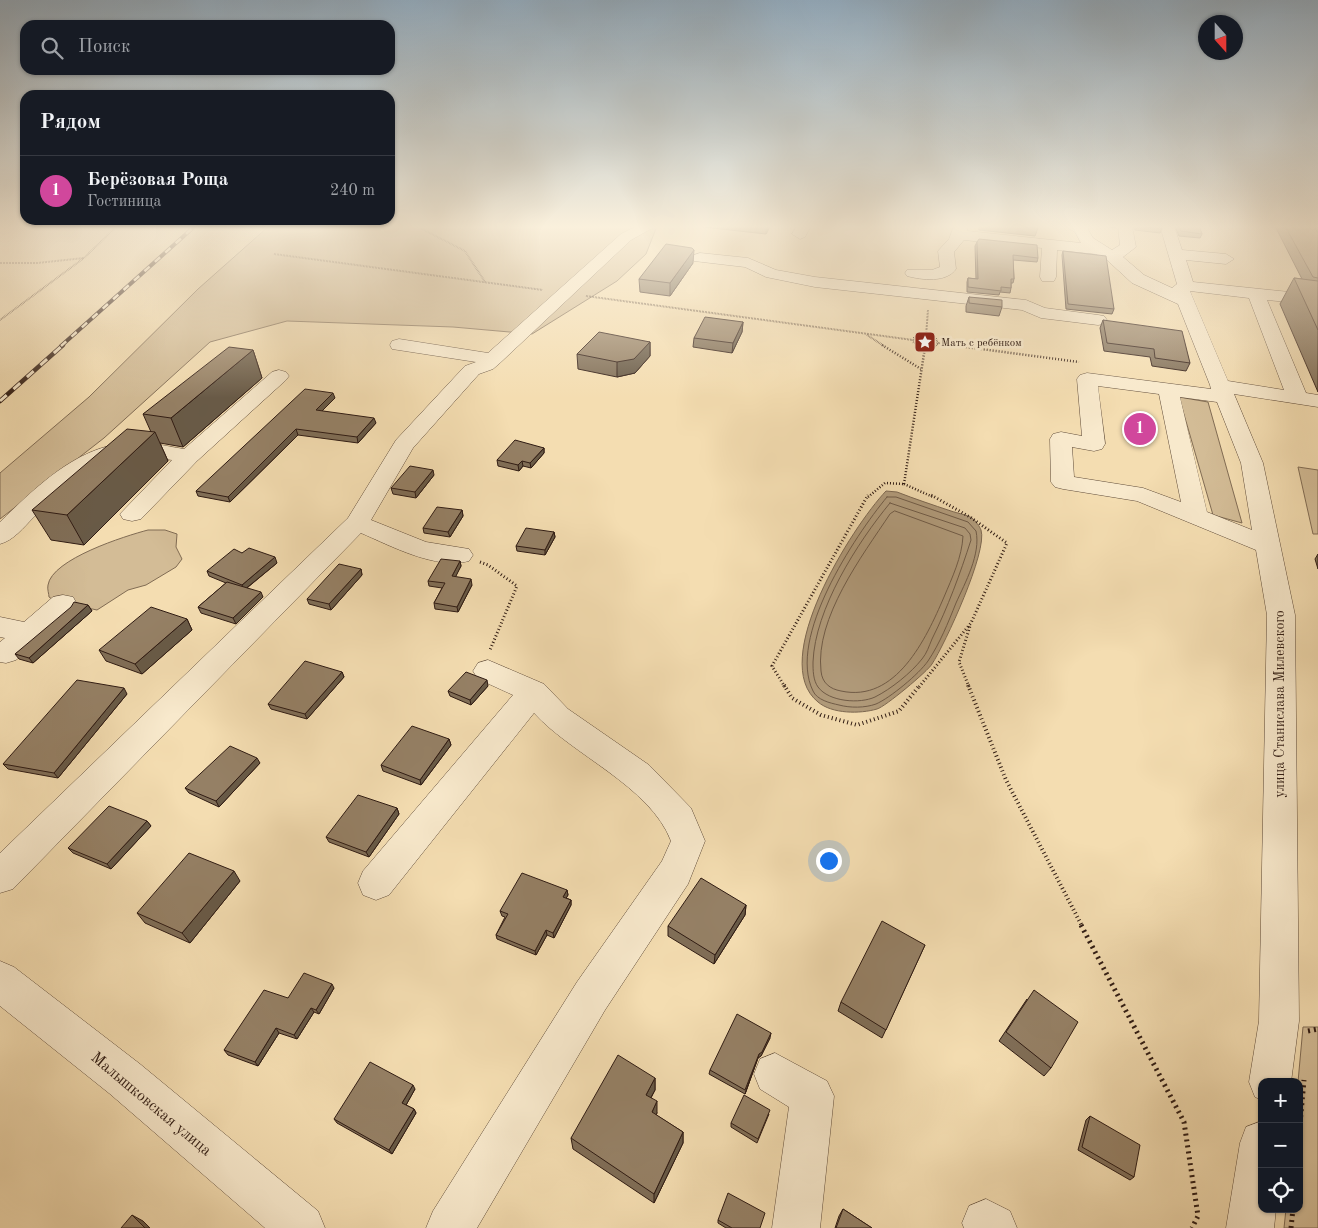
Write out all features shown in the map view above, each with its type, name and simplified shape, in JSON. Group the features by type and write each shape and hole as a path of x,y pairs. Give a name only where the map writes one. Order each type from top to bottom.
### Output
{"street":[{"path":"0,877 356,523 404,445 472,370 486,366 575,283"},
{"path":"828,283 1026,304 1041,312 1098,320"},
{"path":"1152,283 1186,294 1256,294 1318,300"},
{"name":"улица Станислава Милевского","path":"1183,283 1213,385 1252,463 1281,615 1279,1020 1271,1078"},
{"path":"1256,294 1297,397"},
{"path":"399,345 493,359"},
{"path":"132,514 189,456 279,376"},
{"path":"1268,546 1143,495 1063,482 1061,439 1094,444 1087,379 1168,390 1213,385 1318,401"},
{"path":"1168,390 1196,517"},
{"path":"0,536 30,506 75,472 117,451 137,450 189,456"},
{"path":"356,523 421,549 460,555"},
{"path":"3,640 30,633 63,604"},
{"path":"450,1228 591,996 675,872 688,841 679,818 637,775 557,718 533,692 488,671"},
{"path":"376,883 533,692"},
{"name":"Малышковская улица","path":"0,981 125,1079 301,1228"},
{"path":"775,1074 812,1096 796,1228"},
{"path":"1250,1228 1258,1168"}],"path":[{"path":"0,320 50,283"},
{"path":"487,283 913,340 918,336 926,336 936,339 938,343 1084,363"},
{"path":"926,336 930,294"},
{"path":"865,334 922,368"},
{"path":"913,340 915,344 924,348 933,347 938,343"},
{"path":"904,484 924,348"},
{"path":"971,623 899,711 857,725 821,715 792,698 772,666 869,494 885,483 904,484 927,493 965,512 1007,543 971,623 959,662 1006,780 1184,1122 1198,1216 1192,1228"},
{"path":"460,555 488,565 517,586 490,652 488,671"},
{"path":"1291,1228 1293,1213"}],"shaded area":[{"path":"204,283 613,283 532,334 453,327 287,321 210,342 104,438 0,519 0,473 89,397"},
{"path":"1179,397 1208,402 1242,523 1213,515"},
{"path":"1298,467 1318,470 1318,534 1313,534"},
{"path":"148,530 165,530 177,534 176,547 182,559 176,567 146,585 128,590 97,610 55,601 49,597 48,585 53,575 62,566 107,543"},
{"path":"1303,1027 1318,1027 1318,1228 1284,1228 1286,1213 1303,1213 1303,1078 1298,1078"}],"water":[{"path":"886,491 897,492 972,518 981,530 978,557 955,618 929,668 897,696 877,709 863,712 838,711 818,702 805,683 802,657 808,627 820,595 836,563 854,533"}],"building":[{"path":"968,283 1011,283 1011,288 1001,287 1001,291 968,287"},
{"path":"1066,283 1110,283 1114,309 1068,304"},
{"path":"1296,283 1318,283 1318,330"},
{"path":"969,297 1002,300 1002,307 969,303"},
{"path":"705,317 743,322 733,343 694,338"},
{"path":"1103,320 1182,331 1190,363 1155,358 1154,349 1107,343"},
{"path":"599,332 650,342 634,359 617,362 577,354"},
{"path":"229,347 253,350 171,418 143,414"},
{"path":"305,389 333,393 316,410 374,418 357,437 296,429 228,497 196,491"},
{"path":"127,429 155,432 67,515 32,510"},
{"path":"515,440 544,448 530,463 522,461 518,465 497,460"},
{"path":"410,466 433,470 415,492 391,488"},
{"path":"437,507 462,510 448,532 423,528"},
{"path":"526,528 554,532 545,550 516,546"},
{"path":"249,548 275,557 242,585 207,571 234,549 242,553"},
{"path":"441,559 460,561 452,576 471,579 457,607 434,603 445,583 428,581"},
{"path":"339,564 361,569 329,604 307,599"},
{"path":"227,582 261,592 233,618 198,607"},
{"path":"74,602 88,605 29,658 15,654 71,607"},
{"path":"151,607 187,619 135,664 99,650"},
{"path":"305,661 342,672 305,714 268,704"},
{"path":"466,672 487,680 470,700 448,691"},
{"path":"77,680 124,688 54,773 3,764"},
{"path":"412,726 449,739 420,780 381,765"},
{"path":"230,746 257,758 216,801 185,788"},
{"path":"358,795 397,808 366,852 326,837"},
{"path":"109,806 147,821 107,864 68,848"},
{"path":"189,853 234,871 182,933 137,913"},
{"path":"522,873 567,890 563,897 571,900 553,933 546,930 535,951 496,935 508,914 500,911"},
{"path":"701,878 746,905 715,955 668,926"},
{"path":"882,921 925,945 886,1030 841,1002"},
{"path":"304,973 332,984 316,1010 311,1008 294,1035 276,1028 255,1062 224,1050 264,990 288,998"},
{"path":"1034,990 1078,1022 1051,1068 1006,1032"},
{"path":"737,1014 771,1033 762,1052 759,1054 745,1090 710,1070"},
{"path":"618,1055 655,1078 646,1095 657,1101 652,1112 683,1132 654,1194 571,1138"},
{"path":"370,1062 413,1085 402,1103 414,1109 389,1150 334,1119"},
{"path":"744,1095 770,1110 758,1139 731,1123"},
{"path":"1090,1116 1140,1145 1134,1177 1082,1147"},
{"path":"728,1193 765,1213 760,1228 732,1228 718,1220"},
{"path":"843,1209 872,1228 836,1228"},
{"path":"132,1215 145,1228 121,1228"}],"railway":[{"path":"61,346 131,283"},
{"path":"0,401 63,345"}],"place":[{"name":"Мать с ребёнком","path":"925,342"},
{"name":"Берёзовая Роща","path":"1140,429"}]}
